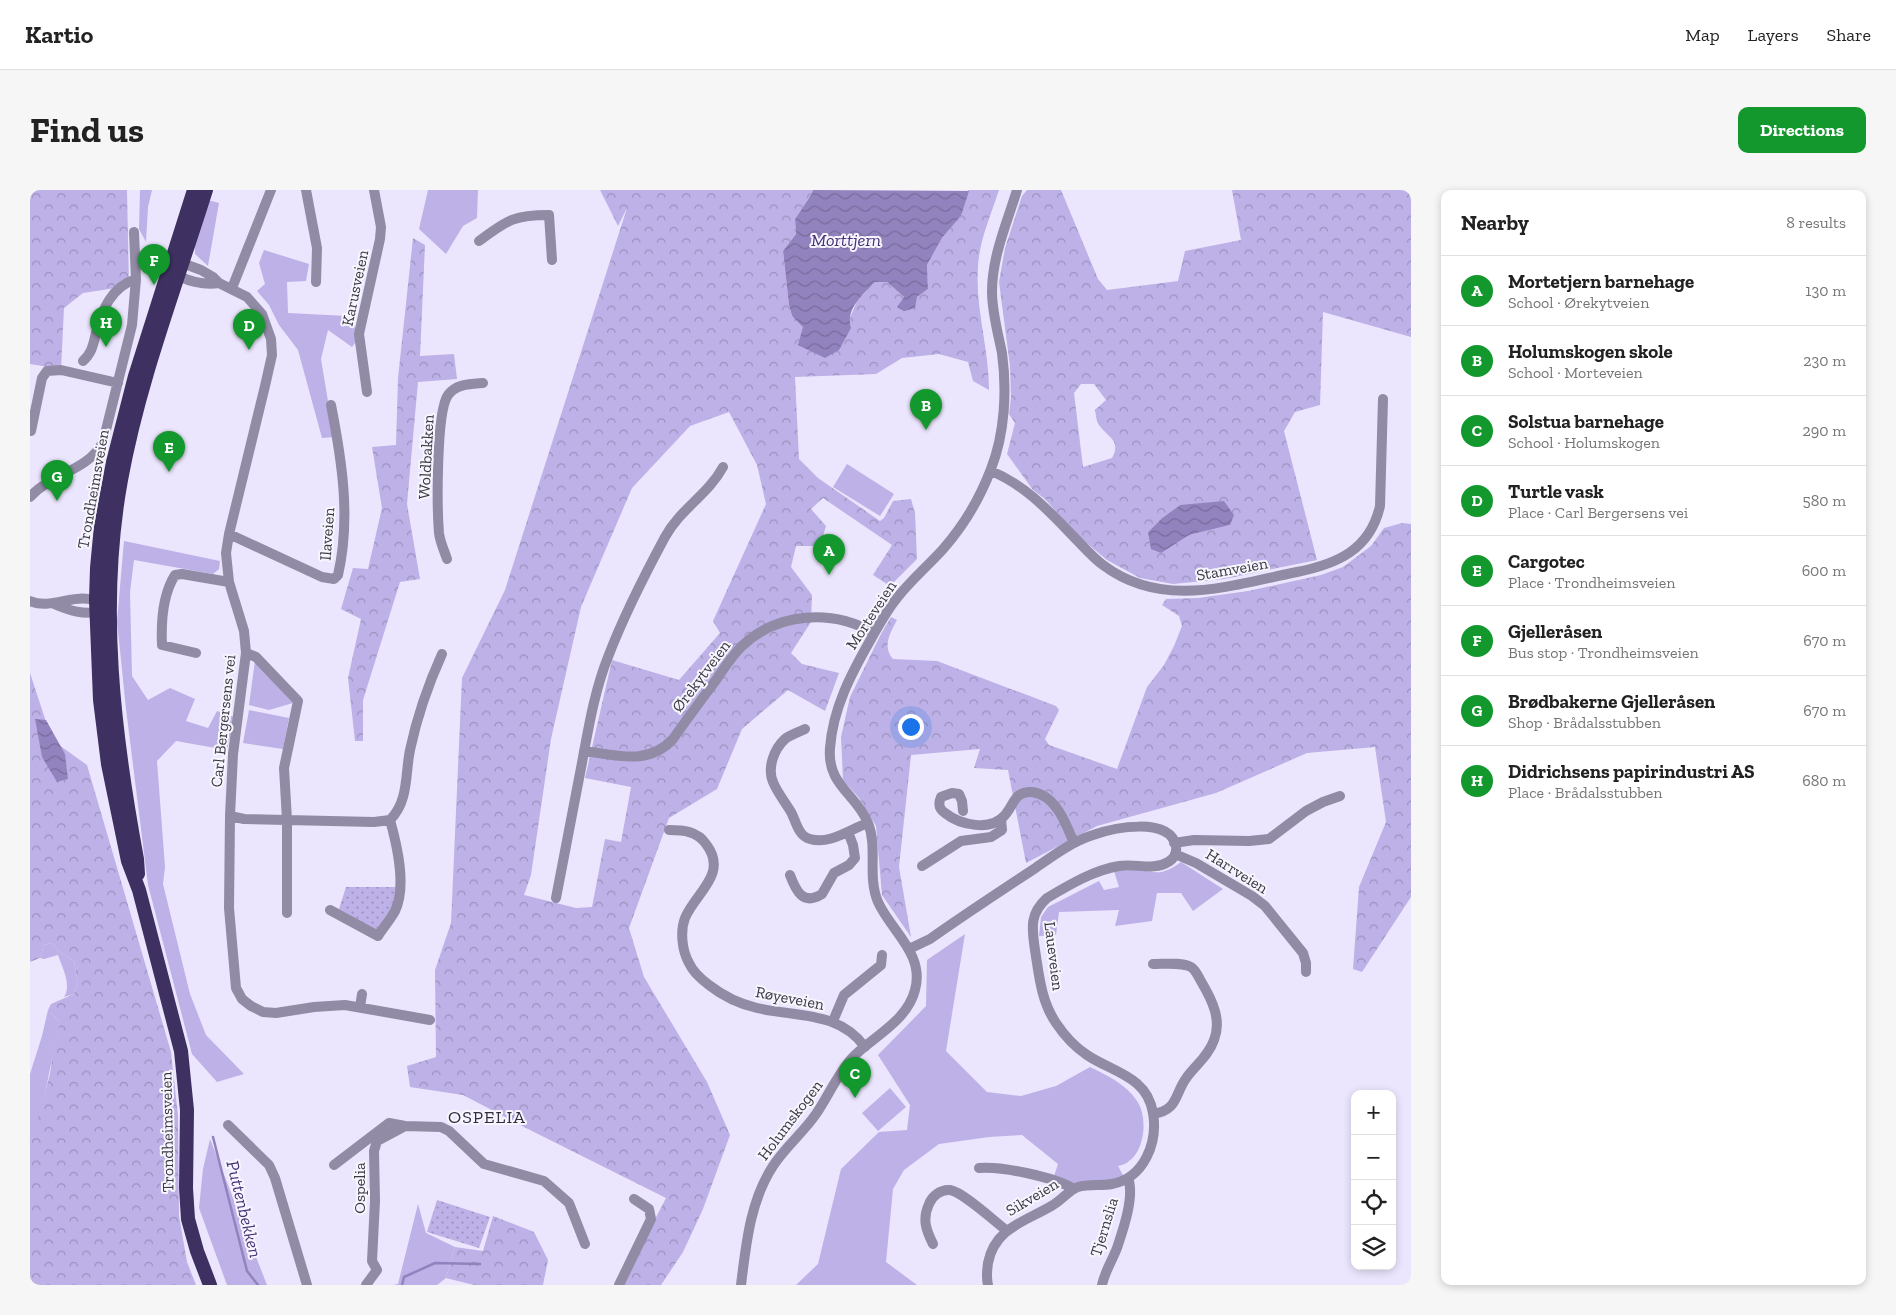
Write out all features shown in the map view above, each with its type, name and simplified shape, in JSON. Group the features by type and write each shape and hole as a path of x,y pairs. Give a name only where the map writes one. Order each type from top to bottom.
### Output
{"highway":[{"name":"Trondheimsveien","path":"176,268 194,190"},
{"name":"Trondheimsveien","path":"206,190 129,398 109,478 100,534 101,607 125,789 137,859 139,890 181,1051 187,1110 187,1214 193,1239 210,1285"}],"street":[{"path":"232,288 272,190"},
{"path":"306,190 317,248 316,282"},
{"name":"Karusveien","path":"367,392 359,334 380,240 380,227 374,190"},
{"name":"Morteveien","path":"867,1045 902,1015 912,998 917,983 917,974 909,949 883,911 875,894 872,876 872,838 868,823 861,809 834,778 830,754 835,720 845,687 874,633 897,598 959,529 991,471 1001,432 1004,382 1002,356 992,299 993,273 997,252 1017,190"},
{"path":"479,241 508,220 526,215 550,215 552,260"},
{"path":"30,497 44,484 79,467 99,448 102,442 132,325 136,279 134,232"},
{"name":"Carl Bergersens vei","path":"176,268 209,285 219,283 247,297 262,314 271,339 272,355 226,553 229,582 244,631 246,653 233,754 230,816 230,917 236,988 242,999 263,1012 276,1013 331,1006 360,1007 397,1016 430,1020"},
{"path":"83,361 90,354 105,306 110,297 120,286 136,279"},
{"path":"31,431 42,378 47,371 51,369 61,370 118,383"},
{"name":"Woldbakken","path":"447,559 440,535 437,485 443,412 447,397 453,390 462,385 483,383"},
{"name":"Stamveien","path":"991,471 1024,489 1095,558 1118,575 1137,584 1156,589 1201,591 1306,570 1334,562 1353,551 1367,537 1376,522 1380,506 1383,399"},
{"name":"Ilaveien","path":"229,534 322,577 334,579 338,575 344,534 345,506 341,453 331,405"},
{"path":"556,898 584,751 608,658 632,599 671,527 681,514 707,490 723,467"},
{"path":"196,653 162,645 161,628 171,581 175,575 182,574 229,582"},
{"path":"30,601 43,605 68,600 101,607"},
{"name":"Ørekytveien","path":"584,751 636,757 651,755 662,749 673,739 740,647 754,636 772,626 798,619 826,617 853,623 874,633"},
{"path":"246,653 256,657 298,701 284,768 287,820 287,913"},
{"path":"230,816 244,819 374,822 390,820 401,806 410,751 422,704 442,654"},
{"path":"805,729 785,739 774,755 771,771 774,784 792,814 801,834 808,839 821,841 868,823"},
{"path":"963,811 959,794 952,792 941,797 939,805 943,812 962,822 982,825 1002,819 1017,796 1028,792 1040,794 1049,800 1057,810 1074,843"},
{"path":"1174,843 1194,840 1249,841 1269,839 1306,811 1340,796"},
{"path":"922,866 961,842 991,837 999,833 1003,826 1002,819"},
{"path":"330,910 378,936 394,911 399,898 398,846 390,820"},
{"path":"909,949 930,939 998,891 1074,843 1093,835 1132,826 1162,831 1174,843 1175,854"},
{"name":"Røyeveien","path":"668,830 688,831 702,838 711,851 713,871 684,924 684,952 688,962 697,974 719,992 749,1006 833,1021 850,1031 867,1045"},
{"path":"790,876 800,895 811,898 822,894 834,873 849,865 855,858 848,832"},
{"name":"Harrveien","path":"1175,854 1196,863 1252,896 1265,906 1303,953 1306,972"},
{"name":"Laueveien","path":"1154,1114 1147,1097 1132,1079 1118,1070 1091,1058 1080,1050 1054,1021 1042,993 1032,921 1037,909 1047,898 1090,876 1112,867 1127,864 1162,865 1169,862 1175,854"},
{"name":"Røyeveien","path":"833,1021 844,995 881,965 882,955"},
{"path":"979,1168 1009,1169 1059,1182 1074,1189 1084,1186 1111,1184 1128,1178 1140,1169 1149,1152 1154,1114 1165,1112 1173,1106 1182,1084 1212,1045 1217,1023 1211,998 1193,968 1181,965 1153,964"},
{"path":"360,1007 362,994"},
{"name":"Holumskogen","path":"741,1285 750,1224 758,1196 768,1176 779,1157 815,1116 846,1065 867,1045"},
{"path":"334,1165 389,1123 405,1126"},
{"path":"228,1125 269,1165 275,1178 307,1285"},
{"name":"Ospelia","path":"366,1285 377,1270 372,1261 375,1201 374,1150 377,1141 405,1126 441,1127 449,1131 484,1164 544,1181 569,1203 585,1244"},
{"name":"Tjernslia","path":"1102,1285 1104,1274 1116,1248 1123,1225 1130,1192 1128,1178"},
{"name":"Sikveien","path":"988,1285 986,1278 991,1252 1000,1236 1006,1230 1055,1204 1074,1189"},
{"name":"Sikveien","path":"933,1244 925,1228 925,1214 929,1202 944,1190 950,1190 961,1195 1006,1230"},
{"path":"619,1285 651,1220 649,1209 634,1199"}],"green space":[{"path":"30,190 127,190 129,286 83,293 64,308 61,369 30,364"},
{"path":"140,190 152,190 148,207 146,242 139,229"},
{"path":"428,190 478,190 477,218 463,226 446,254 419,229"},
{"path":"600,190 813,190 795,219 796,234 783,251 789,305 792,316 803,326 849,320 857,301 875,282 887,282 904,297 898,307 917,297 928,289 927,265 942,238 961,216 968,190 999,190 983,238 978,267 978,298 987,359 989,390 973,381 968,362 939,354 902,358 876,374 795,377 799,459 818,478 880,521 884,518 893,501 911,499 915,513 917,559 890,586 873,575 892,545 823,498 811,509 826,526 820,546 796,546 791,567 812,595 811,622 791,653 802,664 839,673 825,711 788,690 742,729 717,789 669,818 629,928 644,977 707,1082 730,1135 703,1209 683,1252 661,1285 623,1285 622,1283 666,1198 463,1095 410,1087 407,1066 436,1057 435,970 451,923 462,678 505,590 627,208 618,226","holes":["729,412 757,465 766,504 713,621 720,633 679,680 612,660 585,778 631,787 621,842 605,839 592,907 576,908 524,895 531,875 551,739 581,607 632,488 690,426"]},
{"path":"1027,190 1061,190 1098,279 1107,290 1178,281 1185,251 1241,240 1232,190 1411,190 1411,337 1323,312 1320,405 1295,412 1284,431 1317,560 1224,579 1173,584 1140,578 1107,560 1077,535 1045,499 1033,490 1007,454 1015,423 1009,414 1011,397 1010,366 999,282 1005,248 1022,196","holes":["1081,384 1094,384 1106,400 1095,410 1096,418 1102,429 1112,439 1115,447 1112,458 1083,467 1074,393","1180,505 1230,525 1189,535 1148,532 1162,518"]},
{"path":"208,200 219,203 208,266 195,254 194,240"},
{"path":"413,238 425,245 420,356 454,354 457,379 418,382 407,504 420,579 400,582 363,700 363,741 355,741 348,678 361,619 341,609 353,568 368,569 382,508 372,447 396,445 398,378"},
{"path":"264,250 309,264 306,281 287,282 288,313 347,316 361,335 352,347 328,330 321,359 334,437 322,438 298,350 279,325 269,305 257,291 265,284 259,263"},
{"path":"847,464 894,494 880,516 833,487"},
{"path":"1402,523 1411,524 1411,897 1362,972 1353,969 1359,887 1386,822 1375,747 1307,753 1216,793 1097,826 1026,863 1008,770 974,768 980,749 911,755 899,867 911,937 882,895 876,826 859,798 843,780 841,737 850,697 891,617 897,620 888,640 888,650 893,659 937,661 1056,706 1059,710 1045,739 1049,745 1117,769 1147,687 1164,665 1182,626 1179,616 1162,605 1166,599 1198,598 1248,591 1321,575 1343,567 1371,546 1384,528"},
{"path":"124,541 220,561 219,569 213,574 134,560 130,592 132,676 148,700 170,688 195,699 186,721 208,728 217,711 234,717 227,750 176,741 157,761 165,867 163,884 190,994 206,1035 244,1074 217,1082 192,1054 148,885 117,621"},
{"path":"255,661 293,703 269,710 249,705"},
{"path":"30,673 52,740 87,765 171,1052 178,1116 179,1216 187,1262 196,1285 30,1285 30,1145 50,1074 53,1050 60,1022 48,1010 51,1004 74,994 78,984 74,961 60,952 52,943 44,945 40,958 30,962"},
{"path":"249,710 289,718 283,749 243,743"},
{"path":"1181,862 1223,889 1193,911 1181,893 1157,893 1152,921 1115,926 1119,910 1059,912 1056,935 1039,936 1041,917 1048,907 1099,881 1104,890 1119,887 1114,871 1135,869 1163,872"},
{"path":"346,887 397,887 392,907 376,931 339,909"},
{"path":"965,934 946,1051 987,1092 1021,1096 1056,1086 1090,1067 1122,1085 1137,1101 1144,1124 1139,1149 1128,1162 1118,1166 1125,1179 1079,1185 1053,1179 1058,1164 1022,1135 989,1137 939,1144 904,1170 893,1189 886,1262 917,1285 796,1285 818,1264 841,1169 879,1132 907,1130 910,1105 878,1055 926,1006 927,960"},
{"path":"52,943 60,952 74,961 78,984 74,994 64,997 67,982 58,955 44,959 40,958 44,945"},
{"path":"48,1010 60,1022 43,1099 30,1145 30,1074"},
{"path":"890,1088 906,1107 878,1131 862,1113"},
{"path":"210,1139 267,1285 227,1285 199,1208 203,1169"},
{"path":"437,1200 490,1217 479,1248 427,1232"},
{"path":"418,1204 426,1233 455,1247 446,1278 437,1285 393,1285 398,1284"},
{"path":"493,1216 534,1232 548,1260 543,1285 474,1285 446,1278 455,1247 483,1251"}],"water":[{"name":"Morttjern","path":"813,190 969,191 961,216 942,238 927,265 928,289 917,297 915,308 904,311 897,307 904,297 887,282 875,282 856,303 851,315 851,328 839,350 825,358 798,345 803,327 792,316 789,305 783,251 796,234 795,219"},
{"path":"1224,501 1234,515 1230,525 1189,535 1161,553 1151,549 1148,532 1162,518 1180,505"},
{"path":"35,719 46,720 65,754 68,779 57,782 42,757"}],"waterway":[{"name":"Puttenbekken","path":"213,1137 247,1271 258,1285"},
{"path":"402,1285 404,1277 435,1263 480,1264"}],"place":[{"name":"Gjelleråsen","path":"154,285"},
{"name":"Didrichsens papirindustri AS","path":"106,347"},
{"name":"Turtle vask","path":"249,350"},
{"name":"Holumskogen skole","path":"926,430"},
{"name":"Cargotec","path":"169,472"},
{"name":"Brødbakerne Gjelleråsen","path":"57,501"},
{"name":"Mortetjern barnehage","path":"829,575"},
{"name":"Solstua barnehage","path":"855,1098"}],"district":[{"name":"OSPELIA","path":"487,1117"}]}
